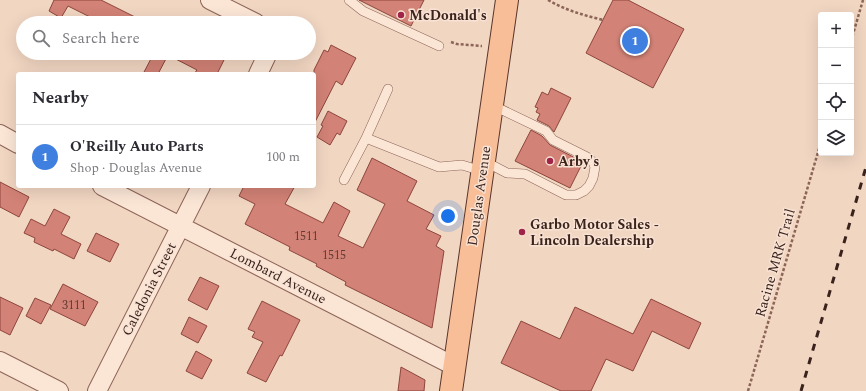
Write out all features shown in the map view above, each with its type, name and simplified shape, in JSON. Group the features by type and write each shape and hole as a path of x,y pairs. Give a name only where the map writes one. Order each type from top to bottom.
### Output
{"main road":[{"name":"Douglas Avenue","path":"451,391 507,0"}],"street":[{"path":"210,0 242,16"},
{"path":"259,72 265,60"},
{"path":"0,134 16,143"},
{"name":"Lombard Avenue","path":"106,188 454,366"},
{"name":"Caledonia Street","path":"97,391 200,188"},
{"path":"0,361 59,391"}],"lane":[{"path":"349,0 363,11 439,46"},
{"path":"344,180 366,138 388,89"},
{"path":"366,138 440,166 483,166 507,172 525,174 566,195 576,195 584,192 590,186 594,178 595,167 593,162 587,157 553,140 546,131 492,105"}],"path":[{"path":"548,0 575,13 603,20"},
{"path":"854,31 863,0"},
{"path":"447,40 457,44 500,48"},
{"name":"Racine MRK Trail","path":"748,391 818,152"}],"building":[{"path":"54,0 101,0 133,16 88,16 68,6 62,16 58,16 49,11"},
{"name":"McDonald's","path":"359,0 424,0 411,26"},
{"path":"613,0 628,0 684,29 653,88 586,53"},
{"path":"331,45 356,58 342,85 336,81 316,120 316,72 314,72 314,70 324,50 328,52"},
{"path":"150,60 165,60 159,72 144,72"},
{"path":"178,60 224,60 218,72 196,72 197,70"},
{"path":"551,88 571,98 554,132 549,126 537,120 540,114 536,112 538,108 535,107 542,92 548,95"},
{"path":"328,111 347,121 340,135 337,133 330,145 317,137 323,126 321,125"},
{"name":"Arby's","path":"531,130 542,136 550,145 583,162 570,188 515,161"},
{"path":"372,158 417,181 407,201 434,215 426,229 441,236 436,246 444,251 432,328 345,285 346,282 316,266 317,264 289,250 290,247 245,224 255,204 239,196 243,188 294,188 285,204 323,223 334,202 350,211 338,236 363,248 385,204 357,190"},
{"path":"0,182 29,197 19,217 0,207"},
{"path":"54,209 70,217 61,234 81,244 74,259 54,249 53,251 34,242 35,238 24,233 31,219 45,226"},
{"path":"96,233 119,244 110,262 87,251"},
{"path":"200,277 219,286 207,310 188,300"},
{"path":"63,284 98,302 85,326 50,309"},
{"path":"0,297 23,308 10,335 0,330"},
{"path":"35,298 51,305 41,324 26,316"},
{"path":"651,299 701,323 689,349 652,331 633,371 606,359 591,391 561,391 501,363 521,321 560,339 575,307 633,334"},
{"path":"262,301 300,320 282,356 280,355 266,382 247,373 263,342 252,337 255,332 248,329"},
{"path":"189,317 207,326 198,343 181,334"},
{"path":"196,351 212,360 202,379 186,371"},
{"path":"401,367 425,380 424,391 398,391"}],"railway":[{"path":"801,391 866,167"}],"place":[{"name":"McDonald's","path":"401,15"},
{"name":"O'Reilly Auto Parts","path":"635,41"},
{"name":"Arby's","path":"550,161"},
{"name":"Garbo Motor Sales - Lincoln Dealership","path":"522,232"}]}
